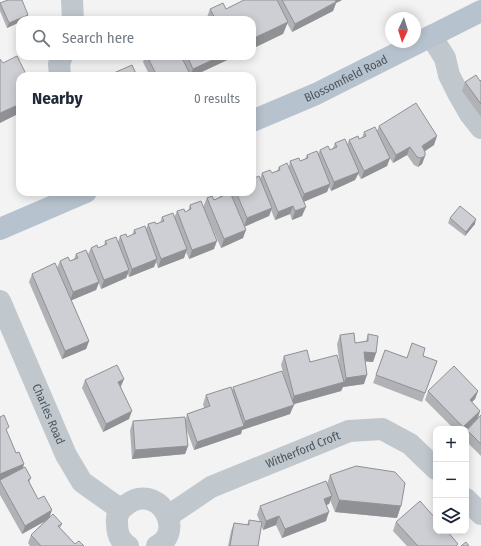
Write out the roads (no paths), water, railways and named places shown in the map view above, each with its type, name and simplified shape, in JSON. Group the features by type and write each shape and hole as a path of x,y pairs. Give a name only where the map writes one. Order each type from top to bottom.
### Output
{"main road":[{"name":"Blossomfield Road","path":"256,119 316,94 481,11"},
{"path":"0,229 77,196"}],"street":[{"path":"72,0 72,16"},
{"path":"431,36 445,58 449,75 458,93 470,114 481,128"},
{"path":"60,60 59,64 60,72"},
{"name":"Charles Road","path":"0,301 66,455 82,482 120,509"},
{"name":"Witherford Croft","path":"168,516 211,487 349,431 382,429 410,444 433,466"},
{"path":"128,546 117,532 116,518 120,509 134,499 145,498 163,507 168,516 169,531 161,544 157,546"},
{"path":"469,502 481,514"}]}
